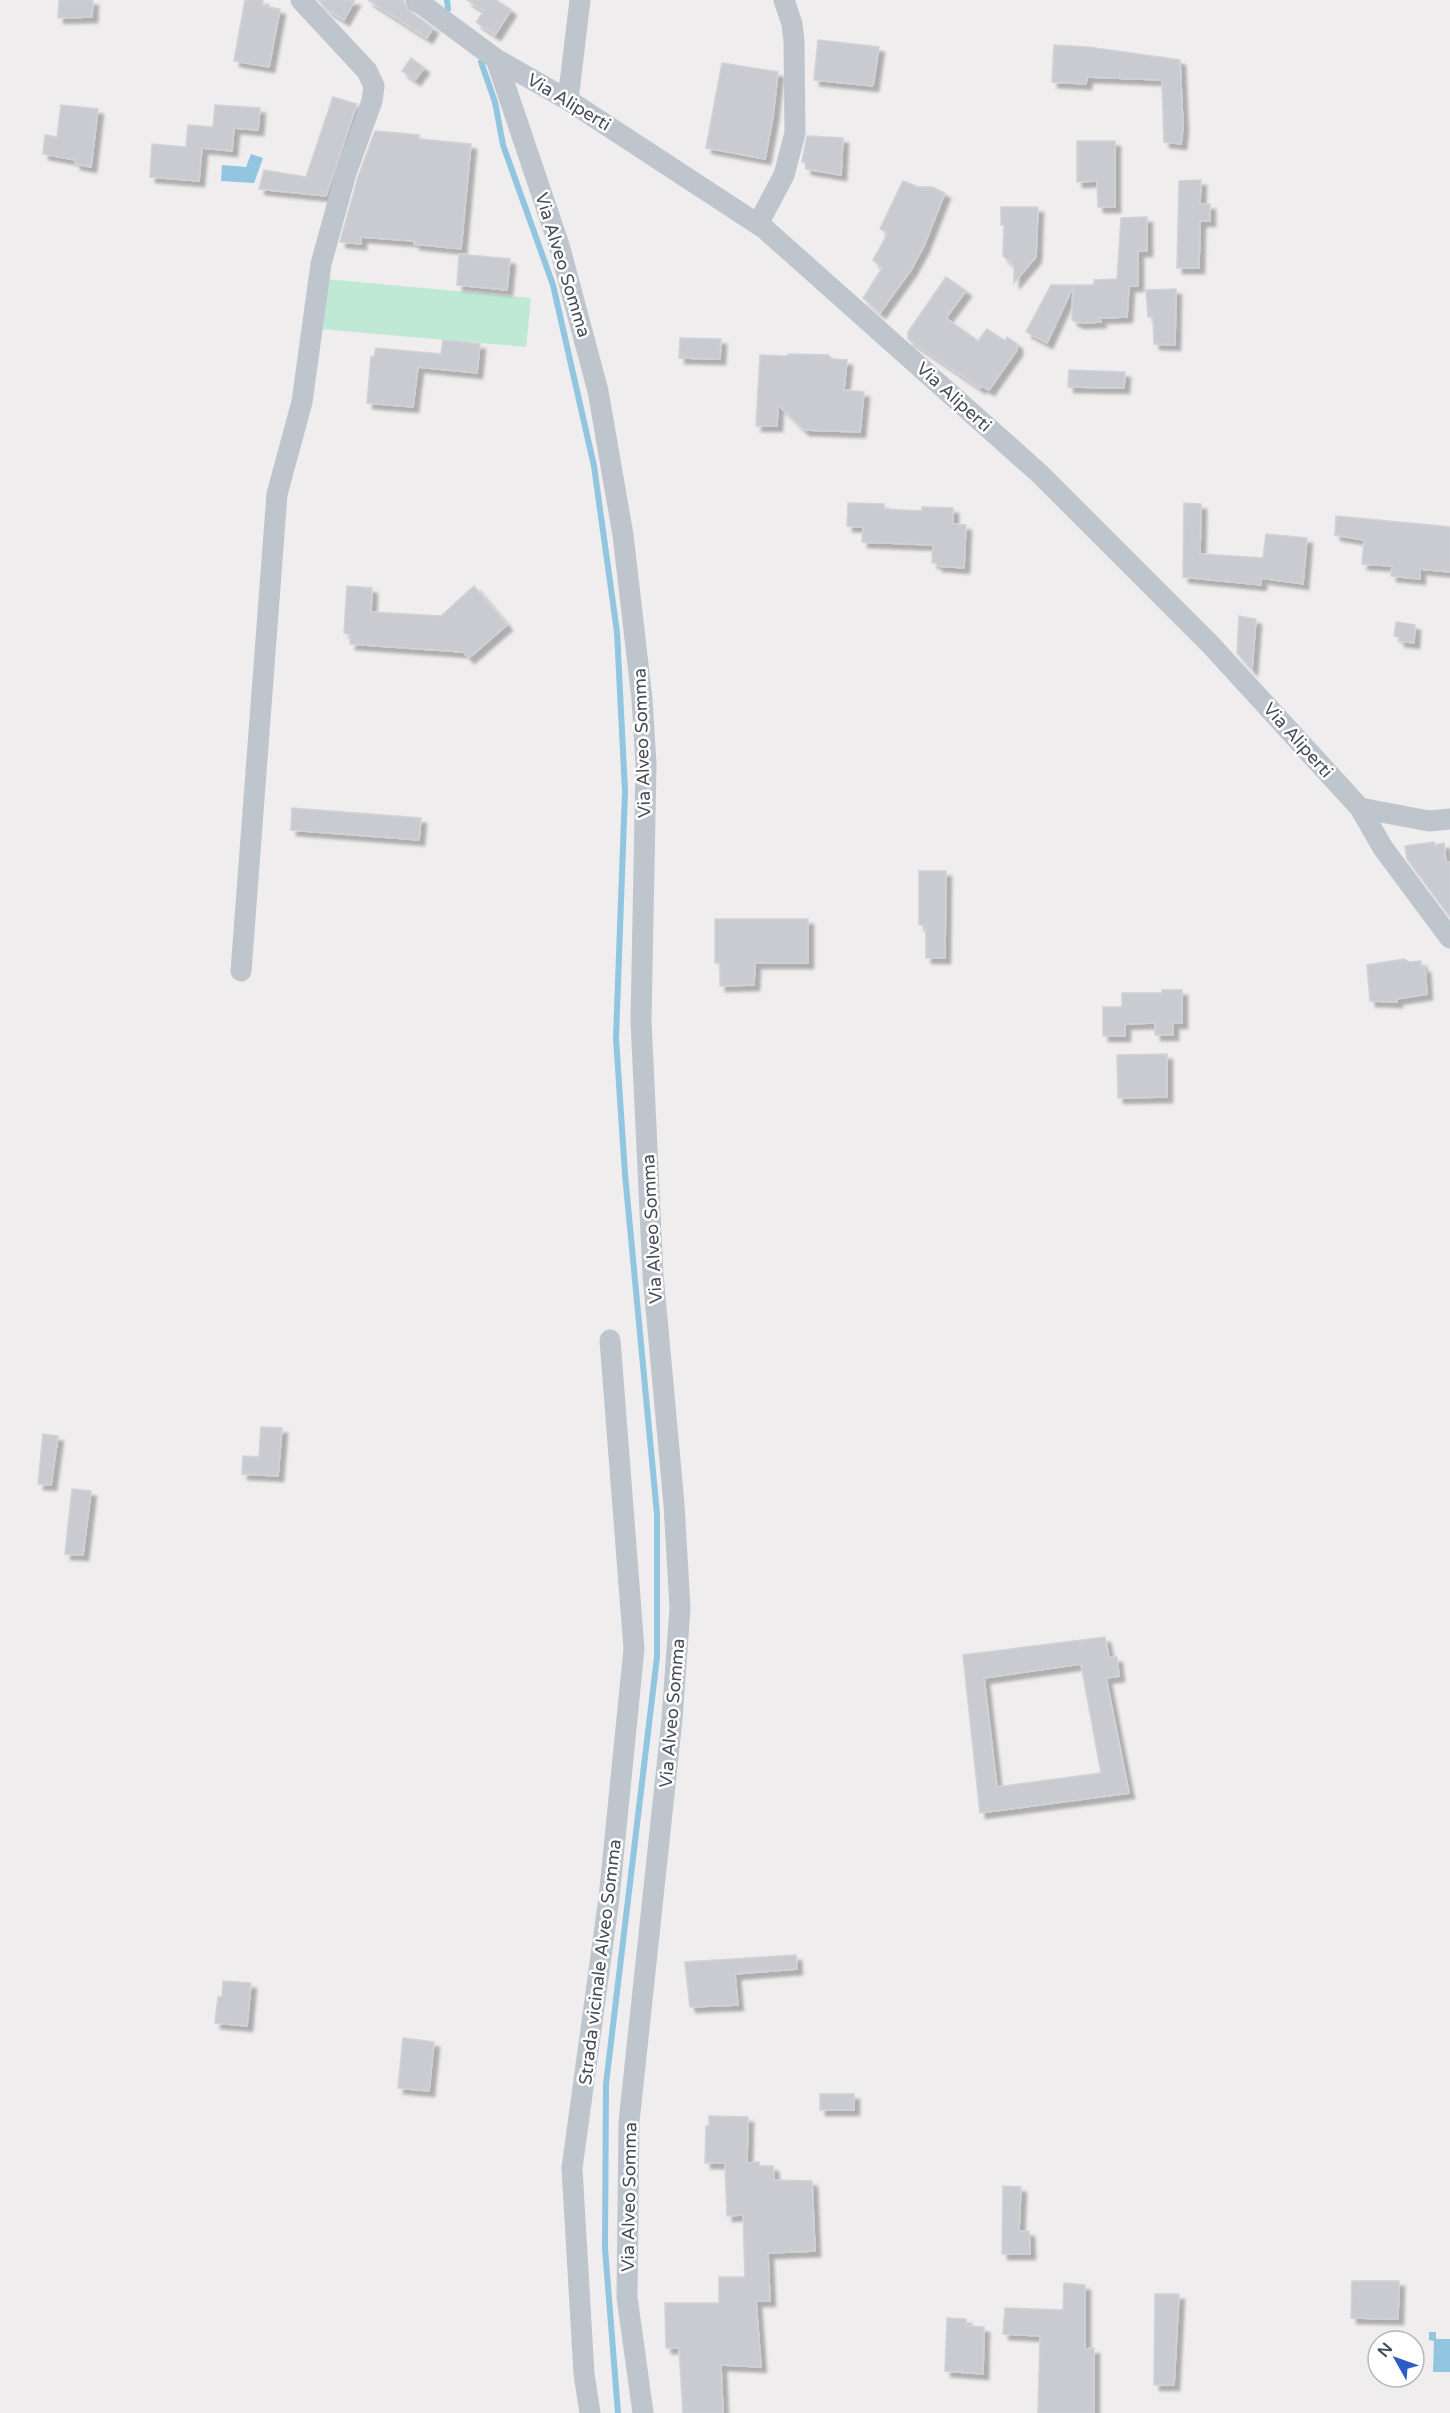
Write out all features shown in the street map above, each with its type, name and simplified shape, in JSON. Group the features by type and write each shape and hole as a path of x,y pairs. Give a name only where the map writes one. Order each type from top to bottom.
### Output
{"street":[{"path":"241,971 277,494 302,402 321,264 346,173 372,101 375,86 367,71 301,0"},
{"name":"Via Aliperti","path":"416,0 496,59 568,100 758,224 1040,474 1210,644 1360,808 1383,848 1450,938"},
{"path":"568,100 580,0"},
{"path":"758,224 784,175 795,133 794,41 792,24 784,0"},
{"name":"Via Alveo Somma","path":"496,59 559,245 598,391 623,535 642,699 646,764 640,1021 653,1275 674,1504 680,1608 673,1708 629,2122 627,2297 643,2413"},
{"path":"1360,808 1429,821 1450,819"},
{"name":"Strada vicinale Alveo Somma","path":"590,2413 584,2374 572,2168 609,1898 634,1649 610,1340"}],"green space":[{"path":"325,279 531,298 526,347 320,329"}],"water":[{"path":"251,154 263,158 254,183 221,181 222,165 246,167"},
{"path":"1429,2332 1436,2332 1436,2339 1450,2339 1450,2372 1433,2372 1434,2341 1429,2340"}],"building":[{"path":"59,0 93,0 92,17 58,18"},
{"path":"245,0 263,0 262,6 280,9 269,67 234,61"},
{"path":"318,0 355,0 344,20 329,11"},
{"path":"368,0 403,0 408,10 433,28 427,38"},
{"path":"467,0 496,0 511,10 495,35 476,22 484,11"},
{"path":"818,40 879,47 873,86 814,80"},
{"path":"1054,45 1088,47 1180,60 1183,127 1181,144 1164,142 1162,80 1087,77 1086,84 1052,82"},
{"path":"411,58 424,68 415,80 402,71"},
{"path":"722,63 778,72 765,159 706,148"},
{"path":"333,97 357,104 326,196 259,189 264,170 306,177"},
{"path":"61,105 98,109 91,167 75,164 75,160 43,154 45,135 57,137"},
{"path":"215,105 260,108 258,130 234,128 232,151 202,148 199,181 150,177 152,144 186,147 188,125 213,127"},
{"path":"375,131 419,135 419,139 471,144 461,249 414,244 414,241 361,237 361,244 340,242 358,177"},
{"path":"807,136 843,138 841,175 806,169 805,162 802,162"},
{"path":"1077,141 1115,141 1115,207 1098,207 1097,181 1077,182"},
{"path":"1201,180 1200,204 1210,204 1210,221 1200,221 1199,268 1177,268 1179,181"},
{"path":"903,181 918,187 932,187 945,193 924,246 911,270 880,313 863,298 882,268 873,260 888,233 880,229"},
{"path":"1001,207 1038,207 1036,257 1014,283 1014,265 1003,256 1004,224 1001,225"},
{"path":"1147,217 1147,251 1138,251 1138,286 1129,286 1127,317 1099,318 1101,322 1079,323 1072,320 1073,287 1047,343 1026,332 1051,285 1094,285 1094,280 1117,279 1121,218"},
{"path":"459,254 510,259 507,290 457,285"},
{"path":"946,277 966,291 946,318 978,341 987,329 1005,341 1007,337 1017,344 1017,350 989,390 982,386 980,388 908,339 908,332"},
{"path":"1176,289 1175,345 1154,344 1153,317 1148,317 1146,290"},
{"path":"680,338 721,339 720,359 679,358"},
{"path":"443,340 480,344 477,373 418,367 413,407 367,403 371,357 374,357 376,348 441,354"},
{"path":"788,354 828,355 832,359 847,360 844,390 864,392 860,432 804,430 778,405 777,426 756,426 760,355 788,356"},
{"path":"1069,370 1125,372 1124,388 1068,387"},
{"path":"848,503 884,504 884,509 922,511 922,507 953,508 953,524 966,525 964,568 937,566 937,563 932,563 933,545 862,542 863,527 847,526"},
{"path":"1184,503 1201,504 1200,554 1263,558 1266,534 1307,538 1303,584 1261,578 1261,585 1183,577"},
{"path":"1336,516 1450,527 1450,572 1420,569 1420,579 1391,576 1392,566 1362,564 1364,540 1335,535"},
{"path":"347,586 372,588 371,612 441,616 474,586 507,625 469,658 463,652 350,644 351,635 344,633"},
{"path":"1239,616 1256,619 1252,670 1237,653"},
{"path":"1396,622 1415,625 1414,643 1399,641 1399,637 1394,636"},
{"path":"292,808 421,818 419,840 291,830"},
{"path":"1434,842 1435,845 1444,843 1446,863 1450,862 1450,917 1407,859 1405,846"},
{"path":"919,871 946,871 945,958 926,958 926,925 919,925"},
{"path":"715,919 808,919 808,963 755,963 754,985 720,986 720,963 715,963"},
{"path":"1404,959 1409,962 1421,961 1421,967 1425,967 1427,994 1396,999 1397,1002 1370,1001 1367,965"},
{"path":"1162,990 1182,990 1182,1023 1173,1023 1173,1035 1155,1035 1155,1023 1125,1024 1125,1036 1103,1036 1103,1007 1122,1007 1122,993 1162,993"},
{"path":"1167,1054 1167,1097 1118,1098 1117,1055"},
{"path":"261,1427 282,1428 278,1476 242,1474 243,1456 259,1457"},
{"path":"43,1434 58,1436 51,1485 38,1484"},
{"path":"72,1489 91,1491 83,1555 65,1554"},
{"path":"1105,1637 1109,1657 1117,1657 1119,1676 1106,1678 1129,1793 980,1813 963,1655","holes":["1081,1664 1101,1773 997,1787 984,1678"]},
{"path":"796,1955 797,1969 735,1974 738,2005 690,2007 685,1962"},
{"path":"223,1981 251,1983 247,2026 215,2023 218,1997 222,1997"},
{"path":"403,2038 434,2042 429,2091 398,2088"},
{"path":"820,2094 854,2094 854,2110 820,2110"},
{"path":"709,2116 748,2117 747,2163 759,2162 759,2166 773,2166 774,2180 812,2181 815,2251 768,2253 770,2301 756,2301 761,2367 721,2365 723,2413 683,2413 679,2348 666,2348 665,2303 719,2303 719,2277 745,2277 743,2215 727,2216 725,2163 705,2163 706,2126 709,2126"},
{"path":"1003,2186 1021,2187 1019,2231 1029,2231 1030,2254 1002,2254"},
{"path":"1352,2281 1399,2281 1398,2319 1351,2318"},
{"path":"1064,2283 1085,2285 1085,2349 1094,2348 1094,2413 1038,2413 1040,2336 1003,2334 1005,2308 1063,2310"},
{"path":"1155,2294 1179,2294 1174,2385 1154,2385"},
{"path":"947,2318 966,2319 966,2326 984,2327 983,2374 945,2371"}],"waterway":[{"path":"447,0 448,9"},
{"path":"481,62 495,102 503,145 553,285 594,466 617,632 625,791 616,1038 625,1174 657,1514 657,1657 606,2084 605,2248 618,2413"}]}
